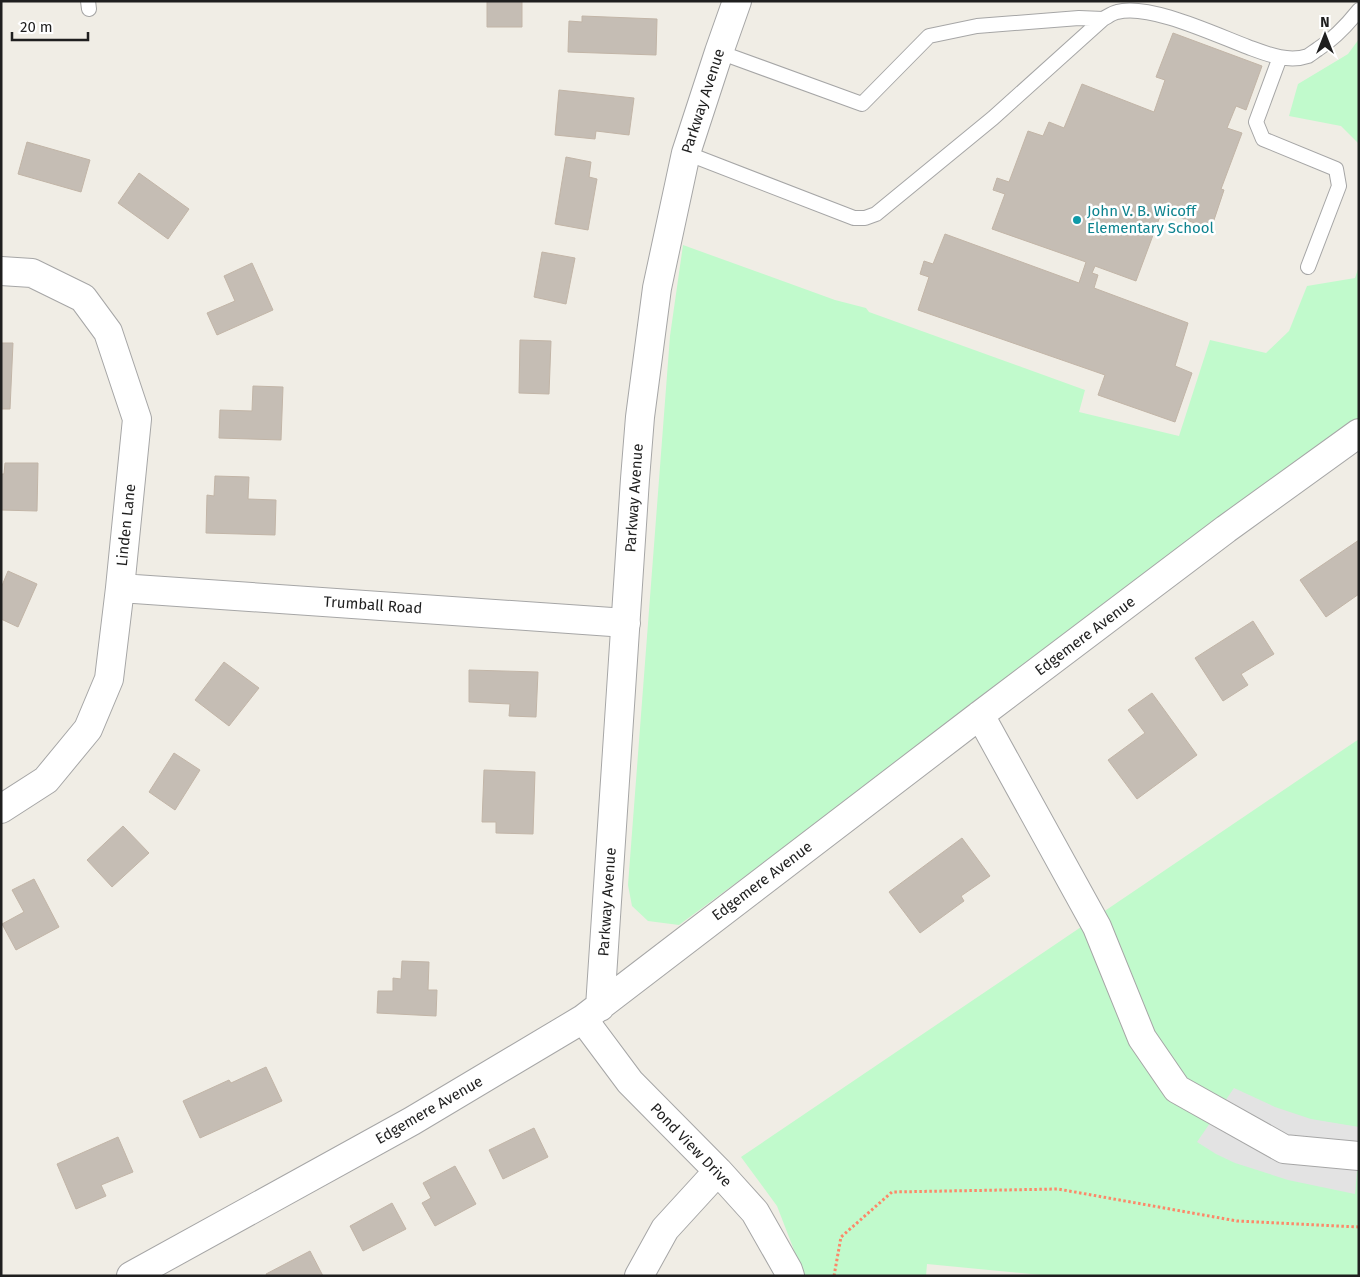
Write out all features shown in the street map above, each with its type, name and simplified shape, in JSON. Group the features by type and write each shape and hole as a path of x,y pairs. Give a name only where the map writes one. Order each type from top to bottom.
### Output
{"street":[{"name":"Parkway Avenue","path":"592,1013 626,623 640,417 657,288 686,153 737,1"},
{"name":"Linden Lane","path":"1,271 32,273 83,298 108,332 137,419 109,679 88,729 46,780 1,809"},
{"name":"Edgemere Avenue","path":"131,1276 412,1121 592,1013 980,715 1226,529 1359,432"},
{"name":"Trumball Road","path":"120,588 626,623"},
{"path":"980,715 1097,927 1142,1038 1177,1089 1284,1149 1359,1156"},
{"name":"Pond View Drive","path":"592,1013 630,1082 718,1171 755,1212 790,1276"},
{"path":"639,1276 665,1229 718,1171"}],"lane":[{"path":"686,153 854,218 865,218 876,214 993,118 1103,19 1115,12 1142,10 1190,25 1260,51 1287,58 1308,56 1326,44 1341,31 1359,10"},
{"path":"719,52 862,104 929,36 987,26 1079,18 1103,19"},
{"path":"1280,57 1256,122 1264,139 1336,169 1338,186 1308,267"}],"path":[{"path":"834,1276 841,1237 892,1192 1058,1189 1237,1222 1359,1227"}],"green space":[{"path":"1359,39 1359,144 1341,126 1289,116 1298,84 1348,54"},
{"path":"683,245 835,300 866,308 869,312 1085,390 1079,412 1179,436 1210,340 1266,353 1289,331 1307,286 1355,278 1359,266 1359,422 679,925 648,921 632,906 628,885 670,336"},
{"path":"1359,739 1359,1276 1051,1276 927,1264 926,1276 804,1276 777,1206 741,1157"}],"shaded area":[{"path":"1234,1088 1275,1107 1311,1119 1359,1127 1355,1194 1288,1180 1235,1163 1197,1142"}],"building":[{"path":"487,1 522,1 522,27 487,27"},
{"path":"582,16 657,19 656,55 568,52 569,21 582,22"},
{"name":"John V. B. Wicoff Elementary School","path":"1173,33 1262,66 1246,110 1236,106 1227,128 1242,133 1221,189 1224,190 1211,229 1162,211 1136,281 1095,266 1092,273 1098,275 1094,288 1188,323 1175,366 1192,373 1175,422 1098,395 1105,375 918,310 929,277 920,274 924,261 933,264 945,234 1079,283 1086,262 992,229 1005,194 993,190 997,178 1009,182 1028,131 1043,136 1049,122 1064,128 1082,84 1154,112 1165,80 1156,77"},
{"path":"559,90 634,98 629,135 596,131 595,139 555,135"},
{"path":"27,142 90,160 81,192 18,174"},
{"path":"566,157 591,162 589,177 597,179 588,230 555,224"},
{"path":"139,173 189,209 168,239 118,203"},
{"path":"542,252 575,258 566,304 534,297"},
{"path":"252,263 273,310 217,335 207,313 235,301 224,276"},
{"path":"520,340 551,341 549,394 519,393"},
{"path":"1,343 13,343 10,409 1,409"},
{"path":"253,386 283,387 281,440 219,438 220,410 252,411"},
{"path":"5,463 38,463 37,511 1,510 1,474 4,474"},
{"path":"215,476 249,477 248,499 276,500 275,535 206,533 207,495 214,496"},
{"path":"1359,540 1359,594 1326,617 1300,580"},
{"path":"8,571 37,584 18,627 1,619 1,588"},
{"path":"1253,621 1274,654 1241,674 1248,685 1223,701 1195,658"},
{"path":"224,662 259,688 229,726 195,700"},
{"path":"469,670 538,672 536,717 509,716 510,704 469,702"},
{"path":"1152,693 1197,755 1137,799 1108,760 1145,733 1128,710"},
{"path":"174,753 200,770 175,810 149,792"},
{"path":"484,770 535,772 533,834 496,833 496,822 482,822"},
{"path":"123,826 149,853 112,887 87,860"},
{"path":"962,838 990,876 961,896 964,901 920,933 889,892"},
{"path":"34,879 59,927 16,950 2,924 24,912 12,890"},
{"path":"402,961 429,962 428,990 437,990 436,1016 377,1013 378,991 393,991 393,978 401,979"},
{"path":"266,1067 282,1101 200,1138 183,1101 229,1080 231,1083"},
{"path":"534,1128 548,1157 503,1179 489,1150"},
{"path":"118,1137 133,1172 101,1185 106,1196 76,1209 57,1164"},
{"path":"455,1166 476,1204 435,1226 422,1203 431,1198 423,1183"},
{"path":"392,1203 406,1229 363,1251 350,1226"},
{"path":"310,1251 323,1276 267,1276 266,1274"}],"place":[{"name":"John V. B. Wicoff Elementary School","path":"1077,220"}]}
